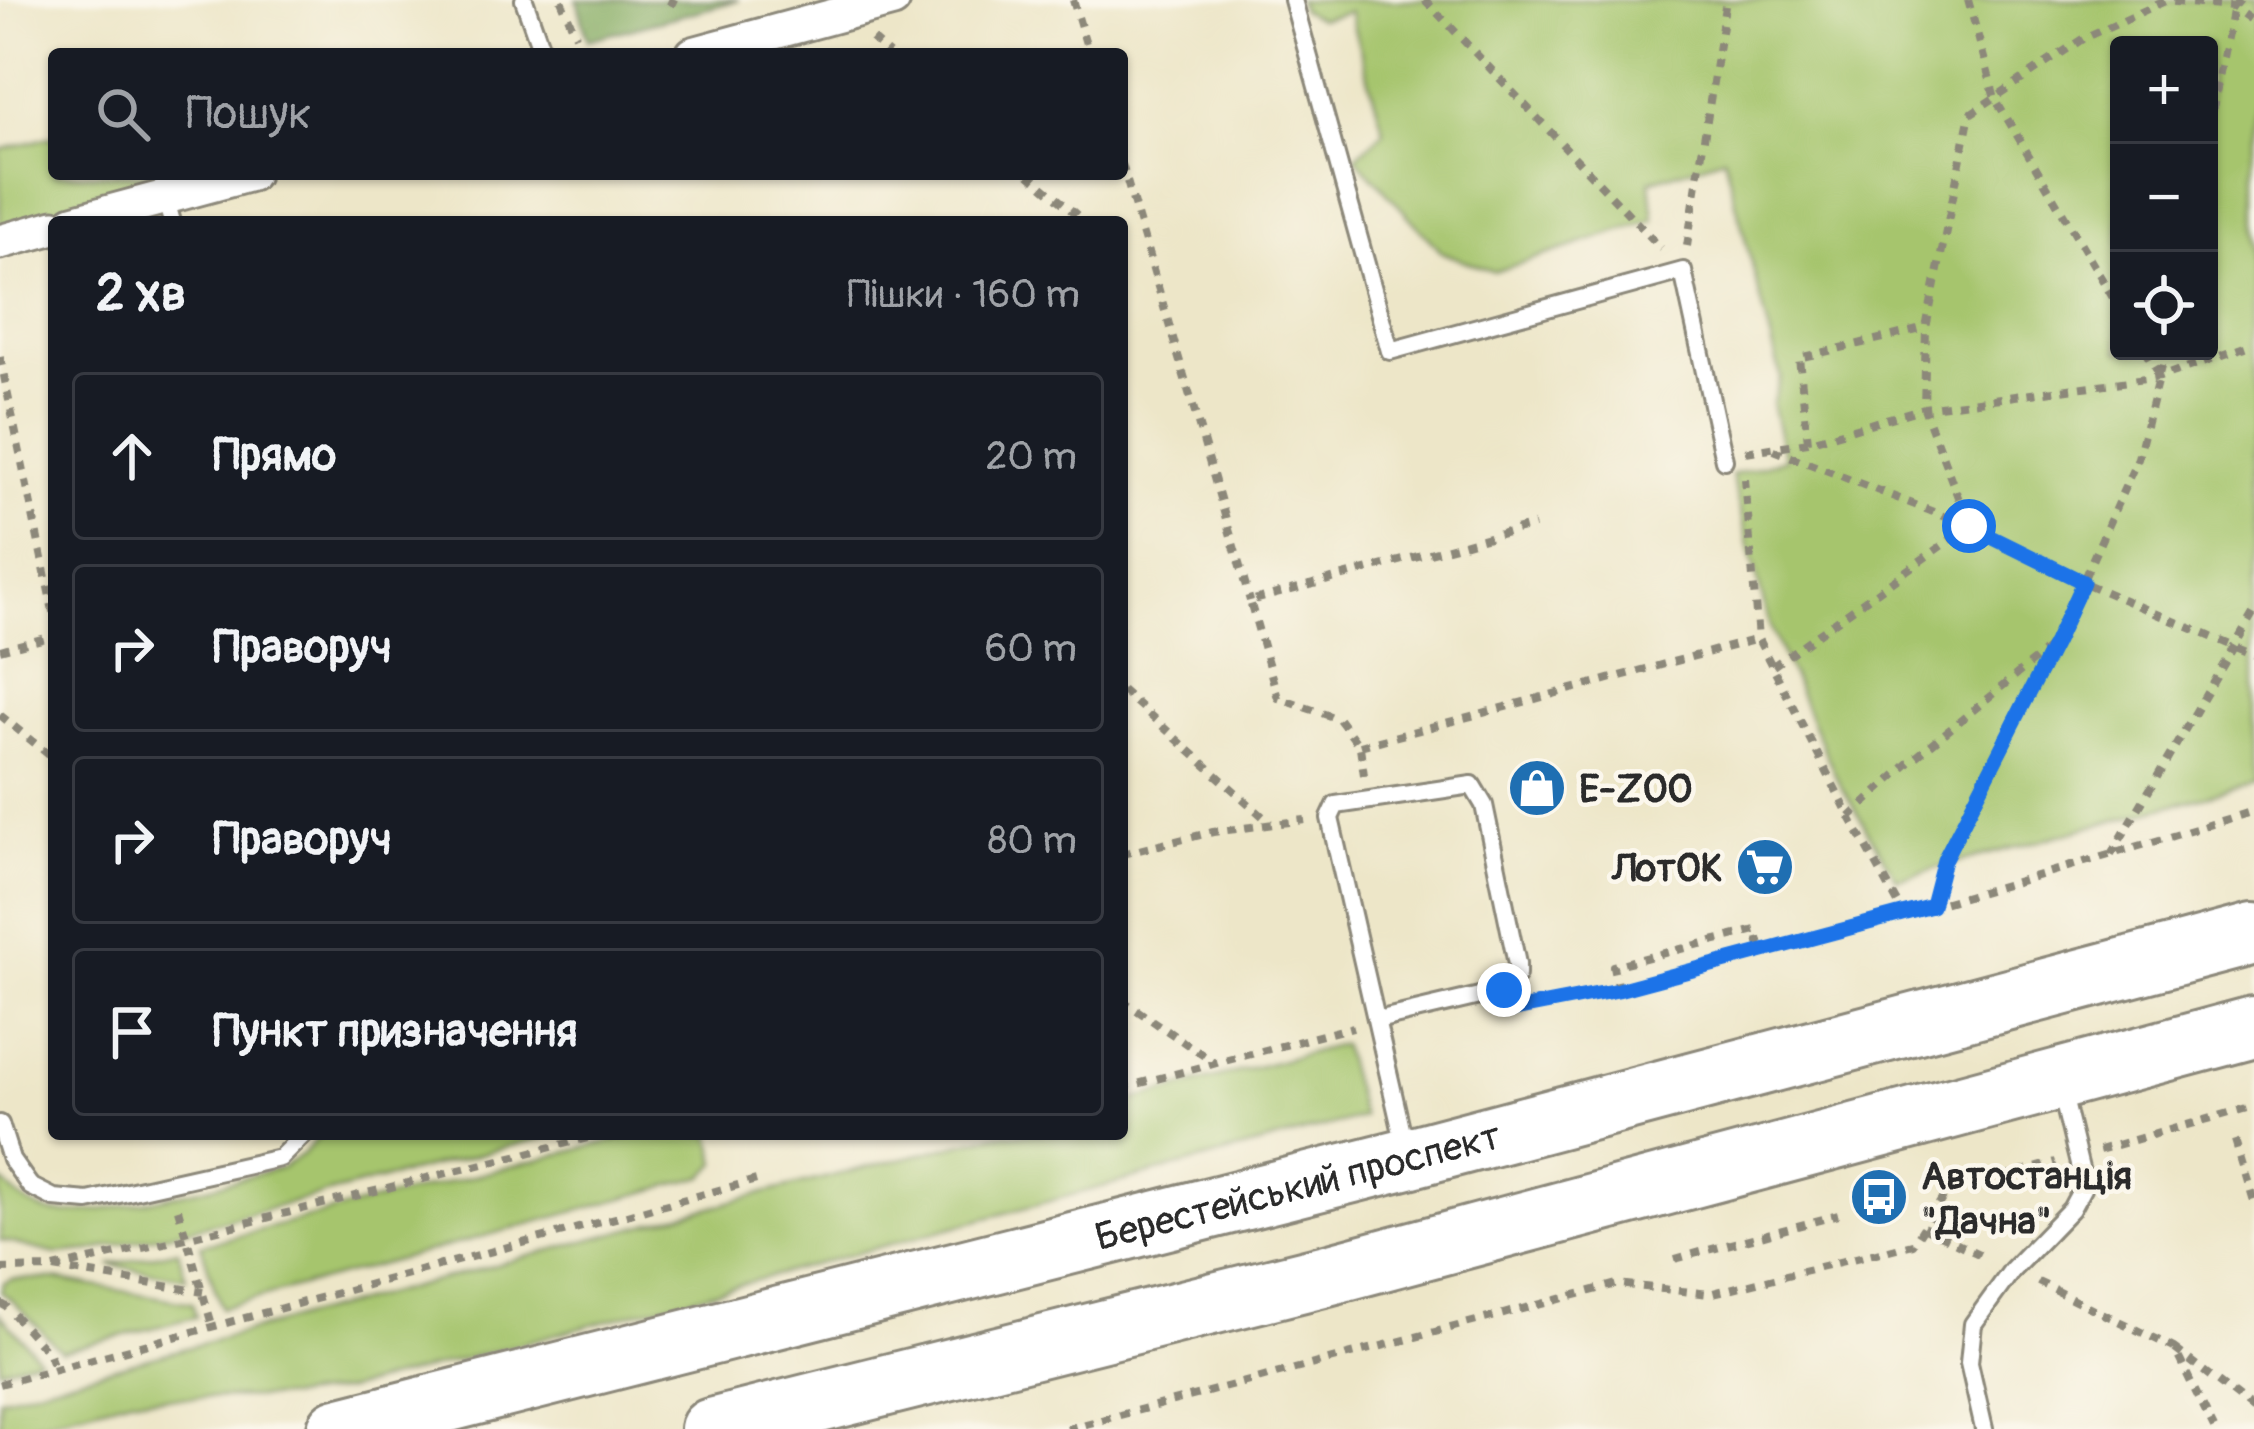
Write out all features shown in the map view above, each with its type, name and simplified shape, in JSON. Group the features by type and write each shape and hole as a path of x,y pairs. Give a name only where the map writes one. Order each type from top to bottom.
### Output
{"highway":[{"name":"Берестейський проспект","path":"338,1429 1408,1158 2254,934"},
{"path":"710,1429 1328,1275 2254,1027"}],"street":[{"path":"715,48 893,0"},
{"path":"121,216 168,210 236,180"},
{"path":"0,242 48,229"}],"lane":[{"path":"524,0 541,48"},
{"path":"1293,0 1390,351 1683,271 1733,456"},
{"path":"1377,1020 1504,990 1517,975 1484,806 1472,784 1336,805 1330,818 1408,1158"},
{"path":"1984,1429 1969,1363 1973,1324 2012,1270 2071,1209 2084,1185 2058,1081"},
{"path":"0,1124 11,1159 30,1186 54,1198 88,1202 280,1158 298,1140"}],"path":[{"path":"561,0 576,35"},
{"path":"668,0 680,6"},
{"path":"1073,0 1087,48"},
{"path":"1425,0 1683,271"},
{"path":"1683,271 1726,0"},
{"path":"1967,0 1994,98 2110,293"},
{"path":"1969,526 1924,408 1926,328 1970,113 2084,38 2165,1 2236,2 2254,22"},
{"path":"2218,86 2236,2"},
{"path":"1036,180 1078,216"},
{"path":"1126,180 1278,698 1339,719 1360,747 1369,800"},
{"path":"1128,226 1138,223"},
{"path":"1808,442 1798,358 1926,328"},
{"path":"1904,914 1759,639 1733,456 1808,442 1924,408 2160,377 2254,344"},
{"path":"0,357 48,587"},
{"path":"2150,360 2160,377"},
{"path":"1932,906 1944,860 2055,643 2138,458 2163,360"},
{"path":"1773,449 1969,526 2083,582 2254,655"},
{"path":"1250,601 1534,525"},
{"path":"1773,666 1969,526"},
{"path":"2110,856 2254,613"},
{"path":"0,650 48,638"},
{"path":"1360,747 1759,639"},
{"path":"1850,817 2055,643"},
{"path":"1128,695 1271,824"},
{"path":"0,715 48,754"},
{"path":"1504,990 1509,1011 1618,990 1762,954 2254,811"},
{"path":"1128,853 1213,832 1330,818"},
{"path":"1618,990 1613,966 1756,930 1762,954"},
{"path":"1128,1004 1215,1063"},
{"path":"1128,1086 1377,1020"},
{"path":"54,1268 580,1140"},
{"path":"2235,1140 2254,1202"},
{"path":"0,1384 760,1179"},
{"path":"171,1182 213,1328"},
{"path":"1675,1258 1838,1215"},
{"path":"1067,1429 1617,1284 1708,1294 1912,1244 1923,1227 2174,1348 2254,1410"},
{"path":"0,1269 54,1268 203,1292"},
{"path":"0,1304 49,1354 55,1370"},
{"path":"2174,1348 2214,1429"}],"green space":[{"path":"577,0 739,0 588,40"},
{"path":"1298,0 2254,0 2254,783 1896,879 1836,777 1769,624 1731,475 1785,459 1772,404 1781,377 1724,157 1650,181 1654,220 1494,272 1441,252 1355,157 1384,131 1349,12 1319,19 1301,10"},
{"path":"48,138 48,180 177,180 0,227 0,150"},
{"path":"1342,1044 1362,1117 348,1390 291,1397 131,1398 0,1429 0,1398 741,1199 975,1140 1128,1140 1128,1101"},
{"path":"316,1140 534,1140 90,1251 56,1254 0,1240 0,1179 20,1198 45,1211 91,1211 281,1168"},
{"path":"615,1140 712,1140 717,1163 705,1176 221,1308 201,1245"},
{"path":"178,1250 186,1278 110,1265"},
{"path":"55,1279 192,1303 196,1317 61,1351 1,1292 3,1283"},
{"path":"1,1315 39,1358 0,1369"}],"place":[{"name":"E-ZOO","path":"1537,788"},
{"name":"ЛотОК","path":"1765,867"},
{"name":"Автостанція \"Дачна\"","path":"1879,1197"}],"route":[{"path":"1504,990 1509,1011 1618,990 1932,906 1944,860 2083,582 1969,526"}]}
